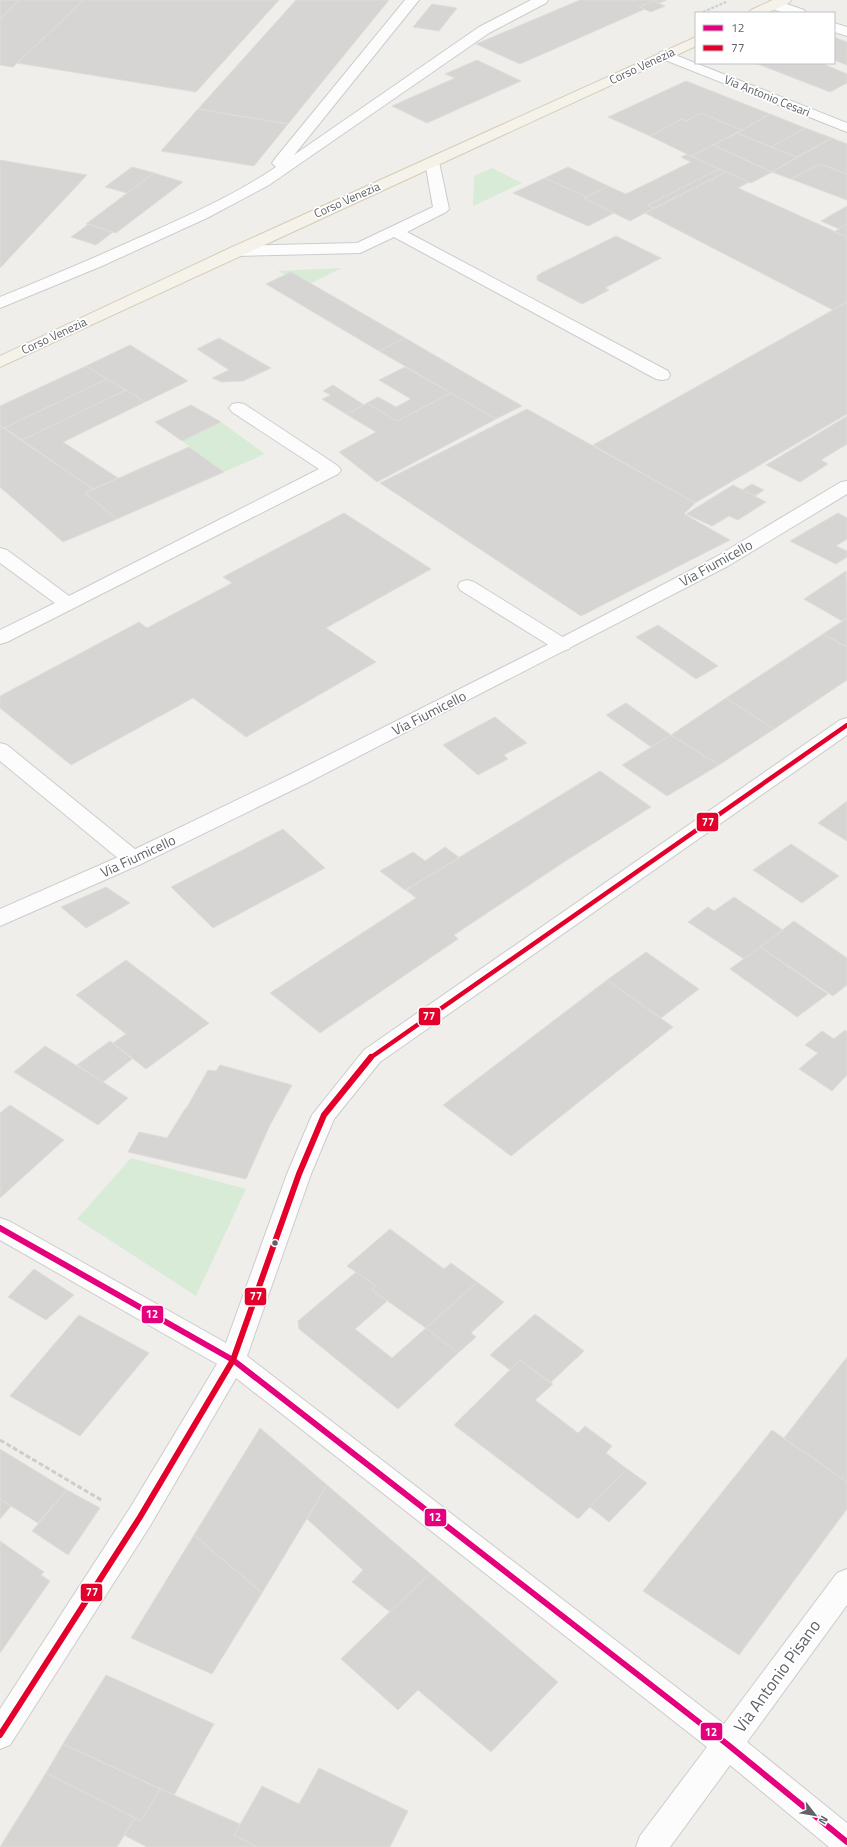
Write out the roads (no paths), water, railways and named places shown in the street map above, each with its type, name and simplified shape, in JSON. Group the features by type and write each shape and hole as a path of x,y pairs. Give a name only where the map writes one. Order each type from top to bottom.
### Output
{"main road":[{"path":"758,12 780,2"},
{"name":"Corso Venezia","path":"0,362 236,251 695,41"}],"street":[{"path":"264,180 412,0"},
{"path":"0,304 96,263 195,218 264,180 484,30 541,0"},
{"path":"780,2 797,12"},
{"path":"835,27 847,32"},
{"name":"Via Antonio Cesari","path":"665,55 847,128"},
{"path":"236,251 360,248 441,209 432,162"},
{"path":"394,231 662,375"},
{"path":"0,638 332,470 238,408"},
{"name":"Via Fiumicello","path":"0,918 133,860 300,778 562,645 721,562 847,486"},
{"path":"0,554 68,604"},
{"path":"467,586 562,645"},
{"path":"0,1735 140,1517 233,1360 300,1174 324,1115 372,1056 842,735"},
{"path":"0,750 133,860"},
{"path":"0,1228 233,1360 727,1744 847,1842"},
{"name":"Via Antonio Pisano","path":"651,1847 847,1582"}]}
